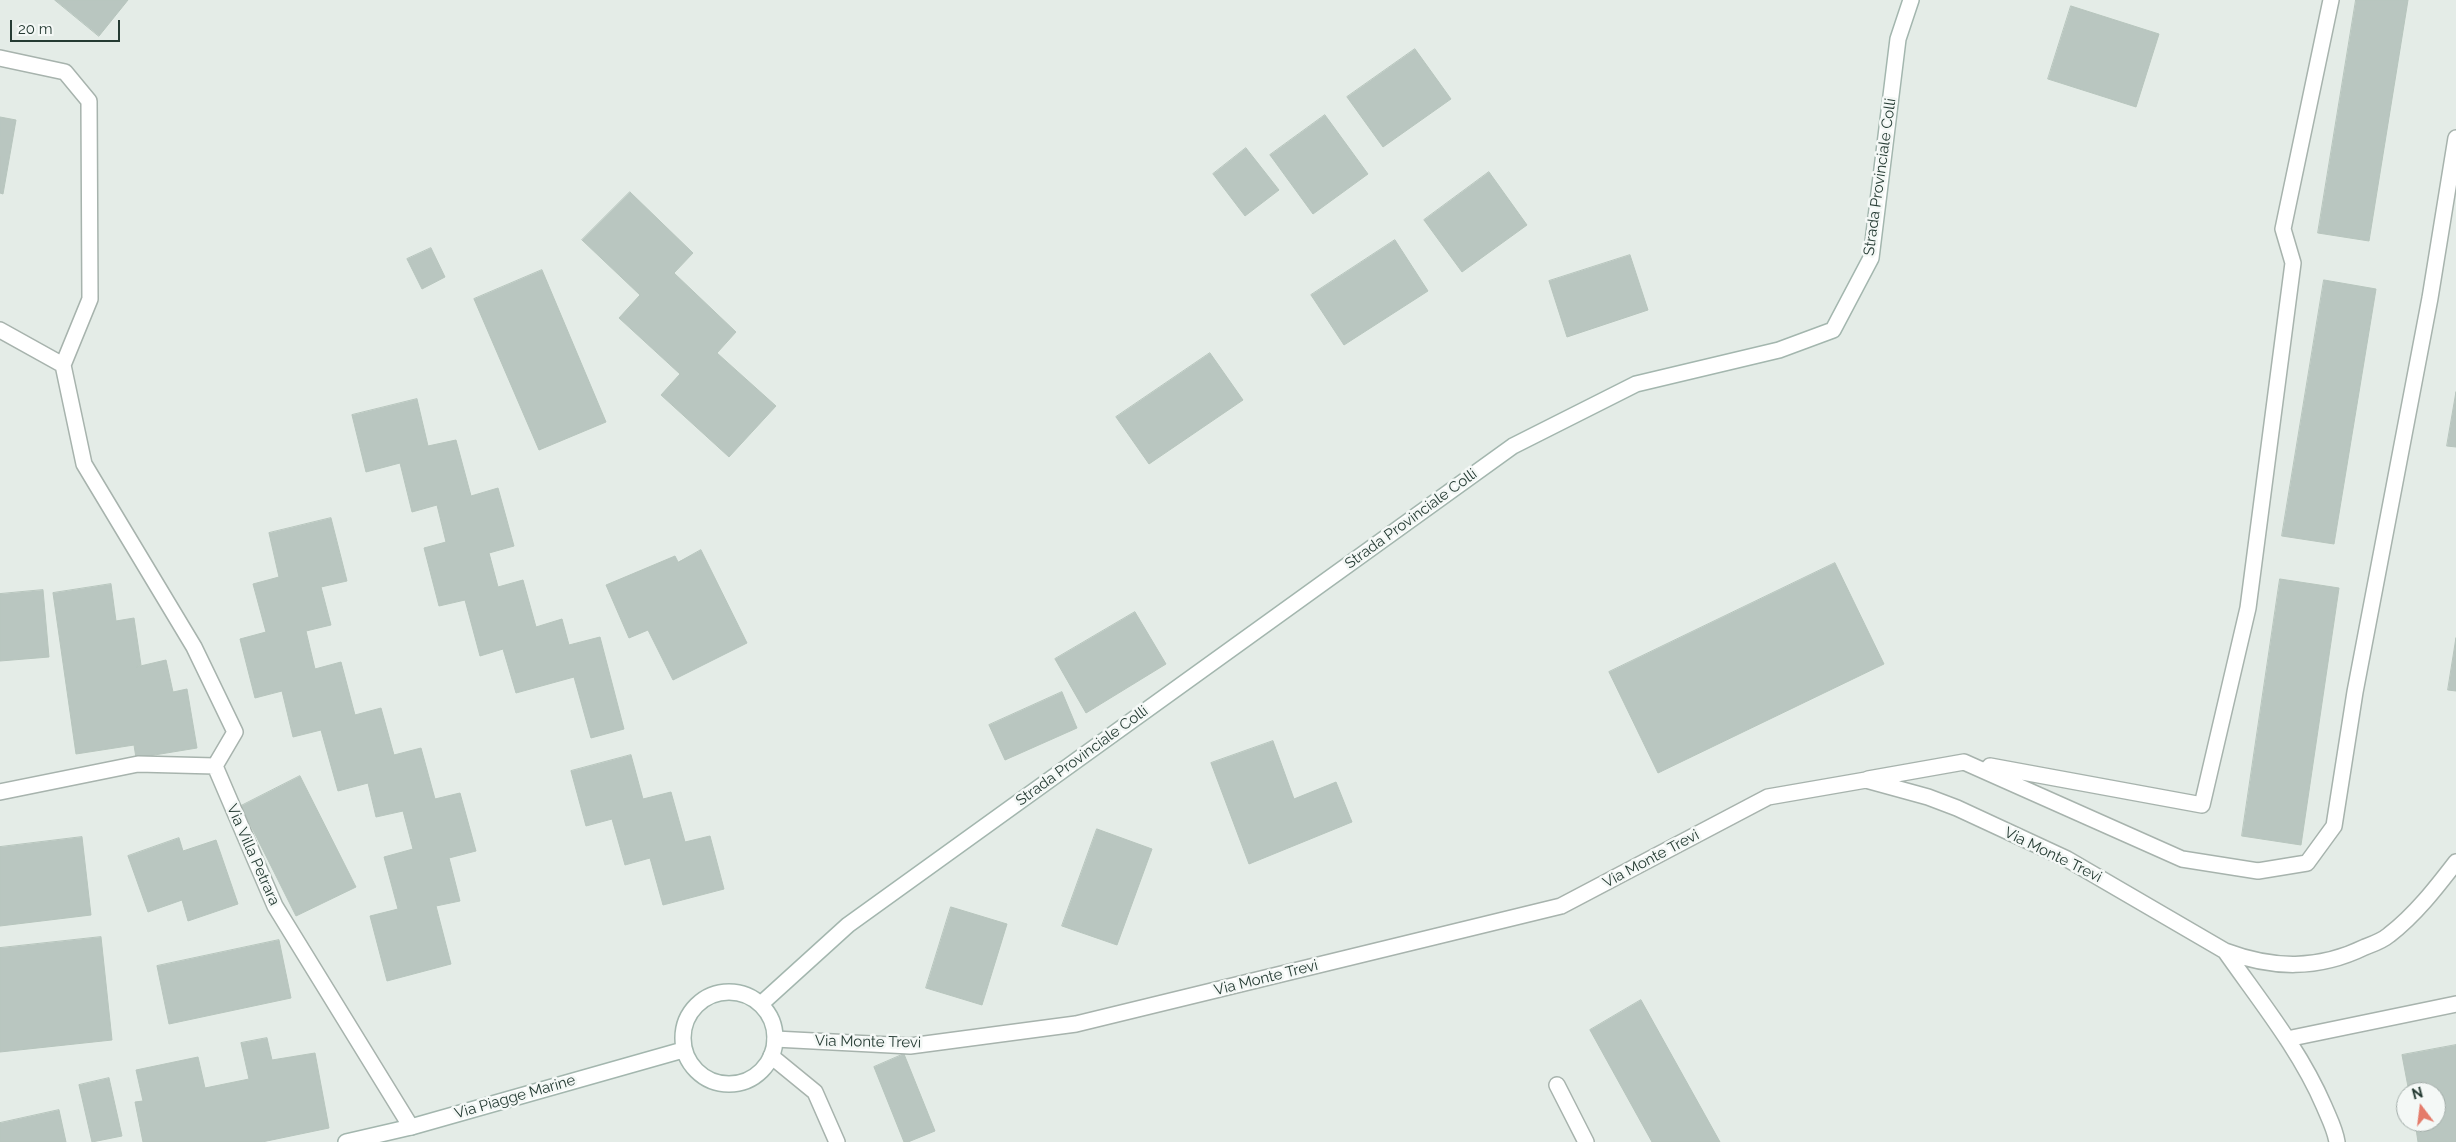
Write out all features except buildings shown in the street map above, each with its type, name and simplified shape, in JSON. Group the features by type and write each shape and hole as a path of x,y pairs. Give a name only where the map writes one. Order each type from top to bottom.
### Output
{"street":[{"name":"Strada Provinciale Colli","path":"762,1003 848,925 1513,446 1636,384 1779,350 1833,330 1871,258 1898,39 1910,0"},
{"path":"1768,797 1964,762 2202,805 2248,608 2293,264 2284,229 2331,0"},
{"path":"0,58 65,72 89,101 90,299 63,365 84,464 194,647 235,732 215,766 138,764 0,792"},
{"path":"1964,762 2182,859 2258,871 2307,864 2334,826 2355,692 2428,308 2456,138"},
{"path":"0,330 63,365"},
{"name":"Via Villa Petrara","path":"215,766 275,906 411,1127"},
{"name":"Via Monte Trevi","path":"775,1039 910,1046 1076,1024 1561,906 1768,797 1866,780 1928,797 2067,859 2225,951 2252,961 2281,964 2315,964 2352,954 2388,936 2427,898 2456,862"},
{"path":"2225,951 2287,1039 2317,1090 2336,1133 2337,1142"},
{"path":"729,991 746,994 762,1003 772,1022 775,1039 772,1056 761,1072 747,1081 729,1085 711,1082 697,1073 683,1050 682,1029 686,1017 697,1003 713,994 729,991"},
{"path":"2287,1039 2456,1004"},
{"name":"Via Piagge Marine","path":"346,1142 411,1127 683,1050"},
{"path":"772,1056 816,1092 836,1142"},
{"path":"1557,1085 1586,1142"}]}
